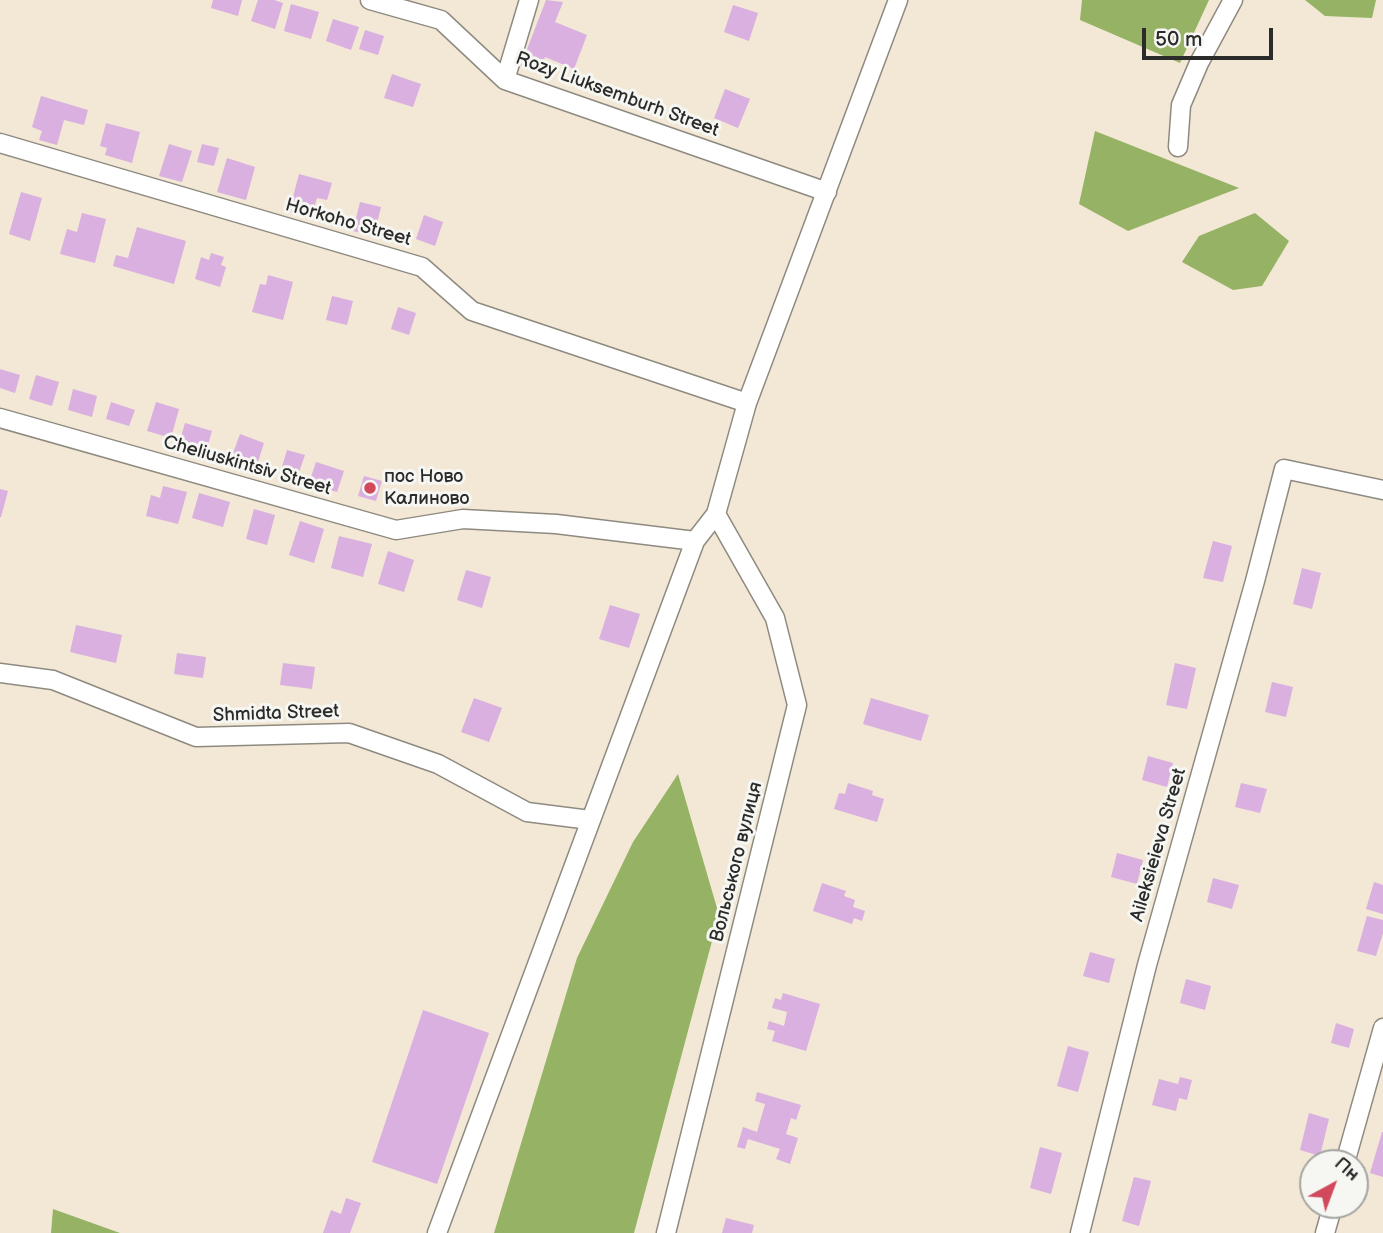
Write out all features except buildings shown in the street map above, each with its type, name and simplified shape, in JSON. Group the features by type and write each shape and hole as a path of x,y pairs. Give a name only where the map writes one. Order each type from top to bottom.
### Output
{"street":[{"name":"Rozy Liuksemburh Street","path":"370,0 442,20 505,80 827,192"},
{"path":"505,80 529,0"},
{"path":"437,1233 695,541 716,514 747,404 898,0"},
{"path":"1178,147 1181,105 1199,63 1233,0"},
{"name":"Horkoho Street","path":"0,143 422,267 472,311 747,404"},
{"name":"Cheliuskintsiv Street","path":"0,418 396,530 463,519 556,524 695,541"},
{"name":"Aileksieieva Street","path":"1080,1233 1147,965 1255,582 1284,469 1383,490"},
{"name":"Вольського вулиця","path":"666,1233 797,705 775,618 716,514"},
{"name":"Shmidta Street","path":"0,673 53,680 195,737 349,733 438,764 527,812 590,820"},
{"path":"1349,1149 1383,1028"}],"green space":[{"path":"1082,0 1209,0 1180,63 1080,20"},
{"path":"1305,0 1376,0 1372,18 1325,16"},
{"path":"1095,131 1239,188 1128,231 1079,204"},
{"path":"1255,213 1289,241 1262,286 1233,290 1182,262 1199,236"},
{"path":"678,774 719,915 634,1233 494,1233 577,958 633,842"},
{"path":"53,1209 120,1233 51,1233"}],"place":[{"name":"пос Ново Калиново","path":"370,488"}]}
